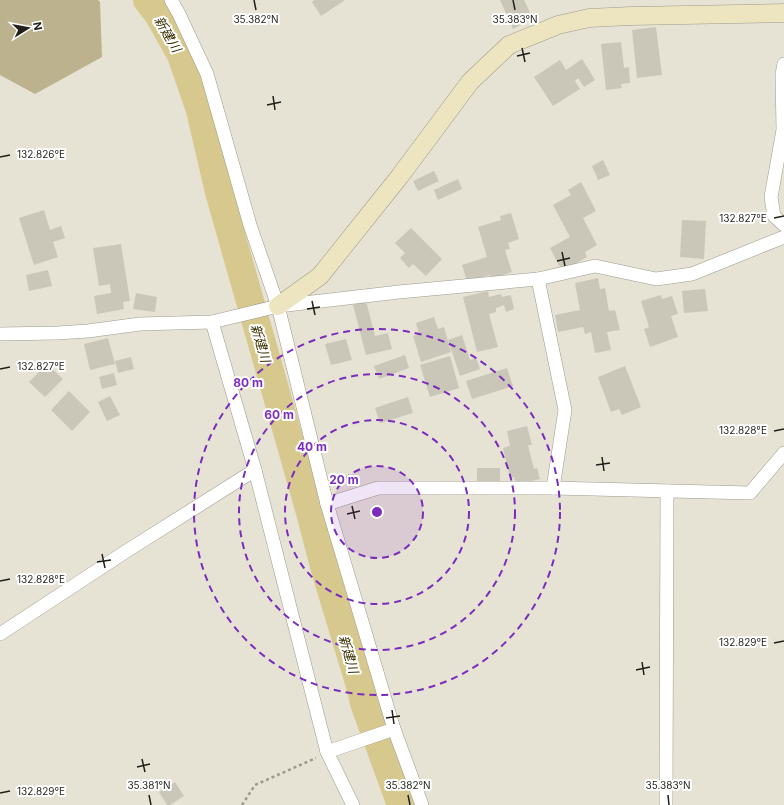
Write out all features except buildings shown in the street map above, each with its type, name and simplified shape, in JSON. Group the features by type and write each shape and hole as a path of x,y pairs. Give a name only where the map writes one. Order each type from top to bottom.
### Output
{"street":[{"path":"171,0 180,14 207,74 274,307 390,731 422,805"},
{"path":"274,307 320,276 395,182 470,82 509,45 558,25 589,18 784,13"},
{"path":"784,64 782,74 783,130 771,198 774,216 784,225"},
{"path":"0,334 58,333 140,324 215,321 274,307 399,292 538,279 594,266 656,279 692,274 784,237"},
{"path":"538,279 565,410 553,488"},
{"path":"215,321 328,752 353,805"},
{"path":"327,504 378,488 553,488 750,493 784,453"},
{"path":"0,634 125,552 255,470"},
{"path":"666,805 667,490"},
{"path":"328,752 390,731"}],"path":[{"path":"242,805 256,785 328,752"}],"shaded area":[{"path":"0,0 98,0 100,2 102,57 35,94 0,75"}],"waterway":[{"name":"新建川","path":"147,0 158,14 181,55 200,110 219,192 325,570 364,703 401,805"}]}
